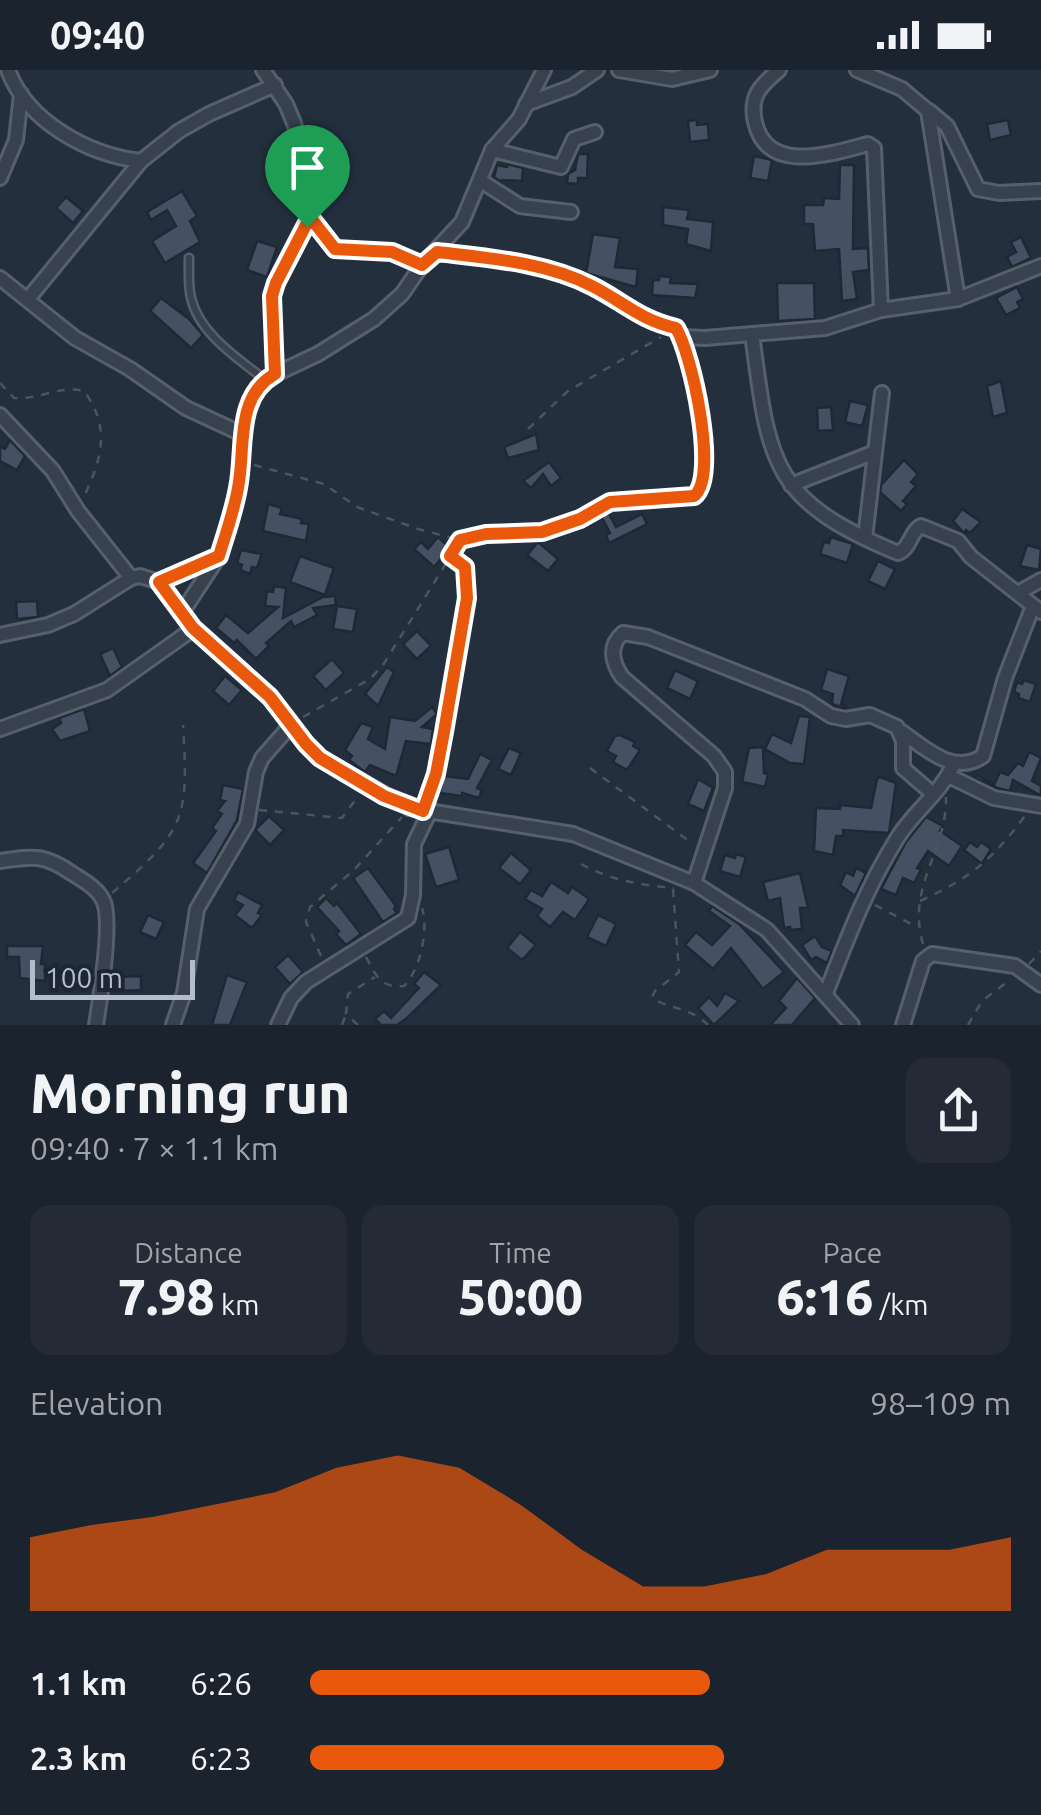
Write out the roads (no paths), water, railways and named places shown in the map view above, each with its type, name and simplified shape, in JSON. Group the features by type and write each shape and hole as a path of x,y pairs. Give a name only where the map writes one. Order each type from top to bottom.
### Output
{"street":[{"path":"264,70 286,104 300,145 310,217 335,249 392,252 422,265"},
{"path":"181,614 219,556 232,516 242,462 242,434 254,393 270,377 318,354 389,308 462,222 492,150 526,104 544,70"},
{"path":"526,104 572,86 597,70"},
{"path":"618,70 672,80 710,70"},
{"path":"779,70 759,87 754,99 754,119 768,149 804,157 868,144 874,148 881,310"},
{"path":"857,70 902,89 947,126 978,189 999,194 1041,191"},
{"path":"7,78 54,128 97,150 142,161"},
{"path":"28,299 142,161 179,131 275,85"},
{"path":"0,178 16,140 21,94"},
{"path":"928,110 958,299"},
{"path":"492,150 561,167 574,140 595,132"},
{"path":"482,181 520,206 570,212"},
{"path":"270,377 272,296 310,217"},
{"path":"437,252 551,270 592,286 649,322 678,333 752,334 825,328 881,310 958,299 1041,266"},
{"path":"0,278 75,338 130,369 186,408 242,434"},
{"path":"752,334 764,423 775,460 791,486 824,518 898,553 905,550 916,529 928,527 958,541 971,558 1037,609 1005,678 983,756 950,773 906,824 864,898 826,993"},
{"path":"866,538 882,393"},
{"path":"0,415 53,471 131,578"},
{"path":"791,486 875,452"},
{"path":"159,582 219,556"},
{"path":"0,634 74,614 131,578 153,578 193,628 259,686 320,758 364,785 420,811 573,834 694,882 767,930 852,1025"},
{"path":"1018,593 1039,583"},
{"path":"0,729 107,690 193,628"},
{"path":"694,882 725,788 725,772 714,756 622,678 614,664 613,649 623,633 648,637 795,695 831,716 870,716 902,732 935,755 950,773 994,798 1037,805"},
{"path":"173,1025 184,992 197,909 240,840 262,758 291,724"},
{"path":"902,732 903,768 934,794"},
{"path":"278,1025 291,998 326,967 402,924 411,912 414,844 420,811"},
{"path":"0,861 37,856 50,859 96,890 104,900 106,926 96,1025"},
{"path":"904,1025 926,956 939,954 1006,964 1041,985"}],"lane":[{"path":"189,258 190,290 197,313 224,349 270,377"}]}
